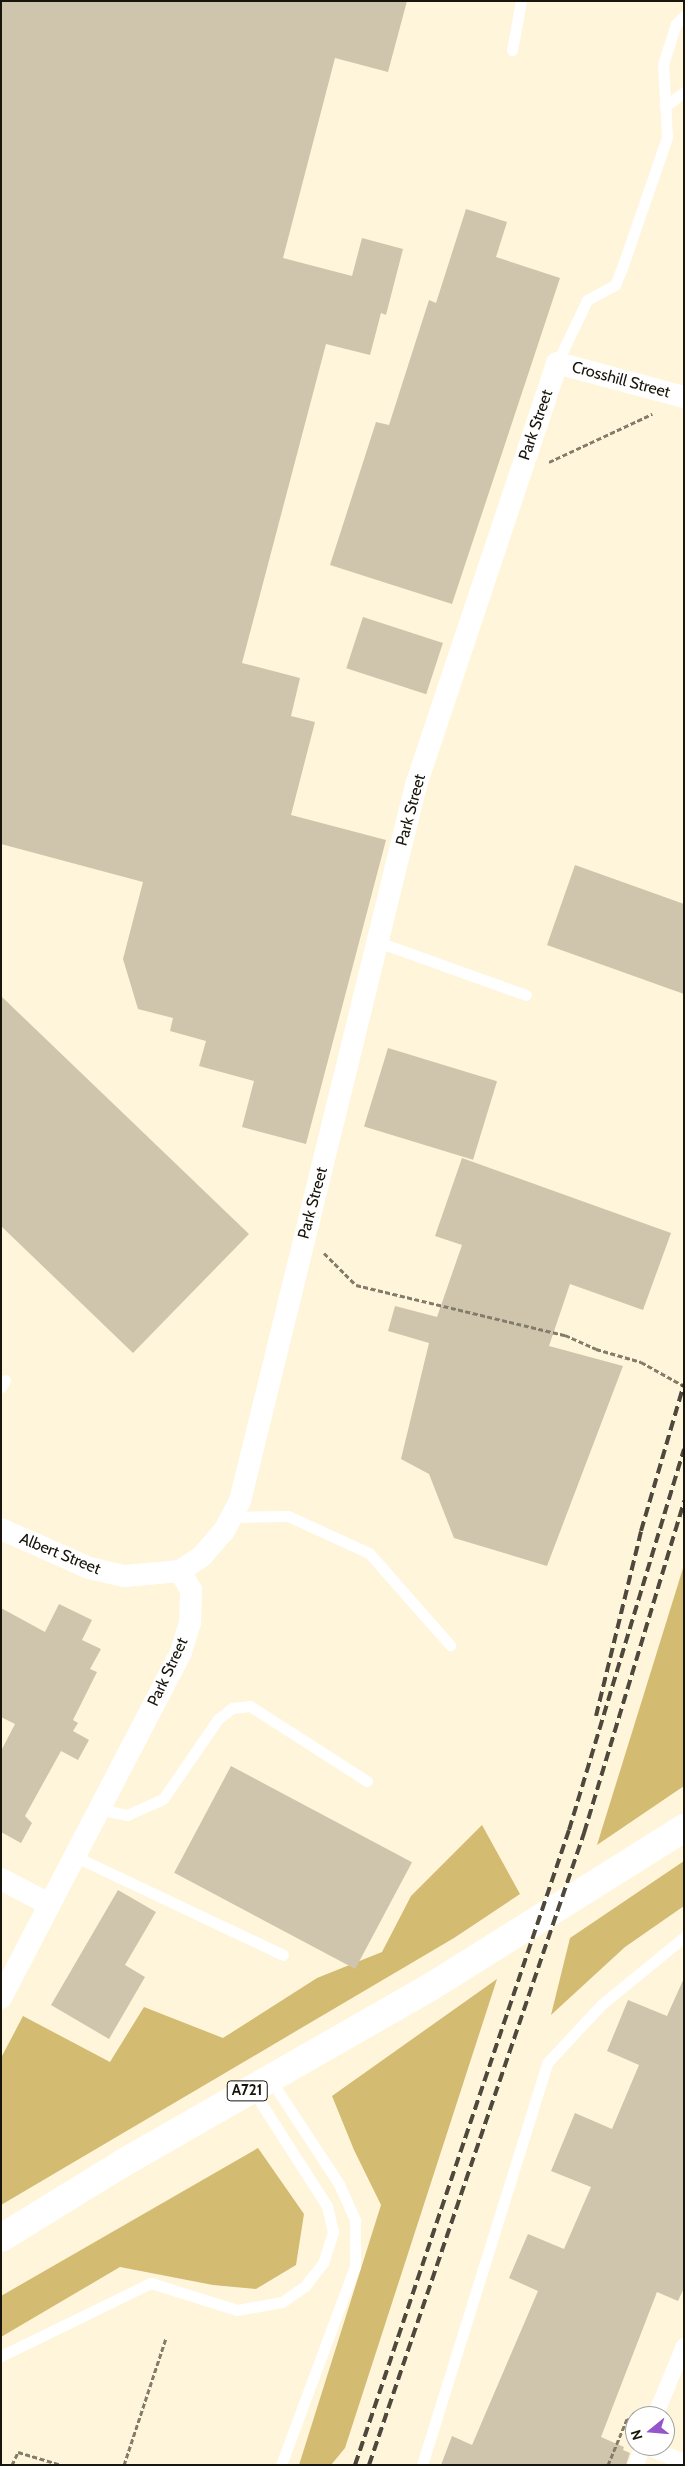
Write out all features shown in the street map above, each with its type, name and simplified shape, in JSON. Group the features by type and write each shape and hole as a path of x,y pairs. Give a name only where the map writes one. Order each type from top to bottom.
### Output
{"main road":[{"name":"A721","path":"1,2238 261,2083 428,1988 630,1864 684,1828"}],"street":[{"name":"Crosshill Street","path":"557,363 684,397"},
{"name":"Park Street","path":"1,1998 181,1652 190,1622 191,1590 180,1571 202,1556 231,1517 240,1501 416,785 557,363"},
{"name":"Albert Street","path":"1,1529 89,1568 125,1576 180,1571"},
{"path":"1,1879 49,1904"},
{"path":"659,2406 684,2346"},
{"path":"669,2456 684,2462"}],"lane":[{"path":"512,50 520,1"},
{"path":"557,363 587,300 615,285 667,137 663,64 676,24 684,16"},
{"path":"665,106 684,92"},
{"path":"378,942 526,995"},
{"path":"231,1517 288,1516 369,1553 450,1645"},
{"path":"99,1809 127,1815 163,1799 218,1719 232,1708 250,1706 367,1781"},
{"path":"74,1856 283,1955"},
{"path":"422,2465 547,2063 601,2005 684,1937"},
{"path":"1,2356 151,2283 236,2310 282,2302 305,2286 323,2263 333,2232 327,2206 261,2083"},
{"path":"261,2083 339,2184 355,2220 355,2266 281,2465"}],"path":[{"path":"519,476 657,412"},
{"path":"305,1233 356,1285 564,1335 596,1349 641,1362 684,1386"},
{"path":"124,2465 166,2338"},
{"path":"608,2465 618,2442"},
{"path":"12,2465 18,2452 62,2465"}],"shaded area":[{"path":"684,1565 684,1786 597,1845"},
{"path":"482,1825 520,1894 454,1938 1,2205 1,2058 23,2016 110,2062 144,2007 223,2038 317,1978 382,1952 411,1896"},
{"path":"684,1861 684,1906 625,1947 551,2015 570,1938"},
{"path":"497,1979 345,2448 331,2465 299,2465 381,2205 354,2150 332,2096"},
{"path":"258,2148 304,2214 296,2265 256,2289 213,2285 120,2267 1,2337 1,2296"}],"building":[{"path":"1,1 407,1 388,72 335,58 283,258 352,276 362,238 403,249 386,315 381,313 370,355 326,344 242,663 300,678 291,716 315,722 291,815 386,840 306,1144 242,1127 254,1081 199,1066 206,1041 170,1031 173,1018 138,1009 123,959 143,882 1,844"},
{"path":"466,209 507,222 496,257 560,278 452,604 330,565 376,422 389,425 429,300 436,303"},
{"path":"363,617 443,643 426,694 346,668"},
{"path":"575,865 684,904 684,994 547,945"},
{"path":"1,996 249,1234 133,1353 1,1226"},
{"path":"388,1048 497,1081 473,1160 364,1126"},
{"path":"462,1158 671,1233 643,1310 570,1284 549,1346 623,1366 547,1566 454,1538 429,1474 401,1459 429,1343 388,1331 395,1306 437,1317 462,1245 435,1236"},
{"path":"59,1604 92,1620 82,1640 101,1649 90,1669 97,1672 73,1720 78,1723 73,1731 89,1740 78,1760 61,1751 25,1816 32,1823 21,1843 1,1832 1,1751 15,1724 1,1717 1,1608 45,1632"},
{"path":"231,1766 412,1862 355,1969 174,1873"},
{"path":"118,1890 156,1912 125,1965 145,1977 109,2039 51,2005"},
{"path":"684,1978 684,2288 678,2301 657,2292 601,2437 624,2447 625,2456 629,2456 626,2465 441,2465 452,2436 472,2445 538,2291 509,2278 528,2234 564,2249 591,2187 551,2171 575,2113 612,2129 639,2065 607,2051 628,2000 667,2016"}],"railway":[{"path":"596,1716 641,1531 684,1384"},
{"path":"355,2465 569,1830 684,1449"},
{"path":"369,2465 584,1833 684,1501"}]}
